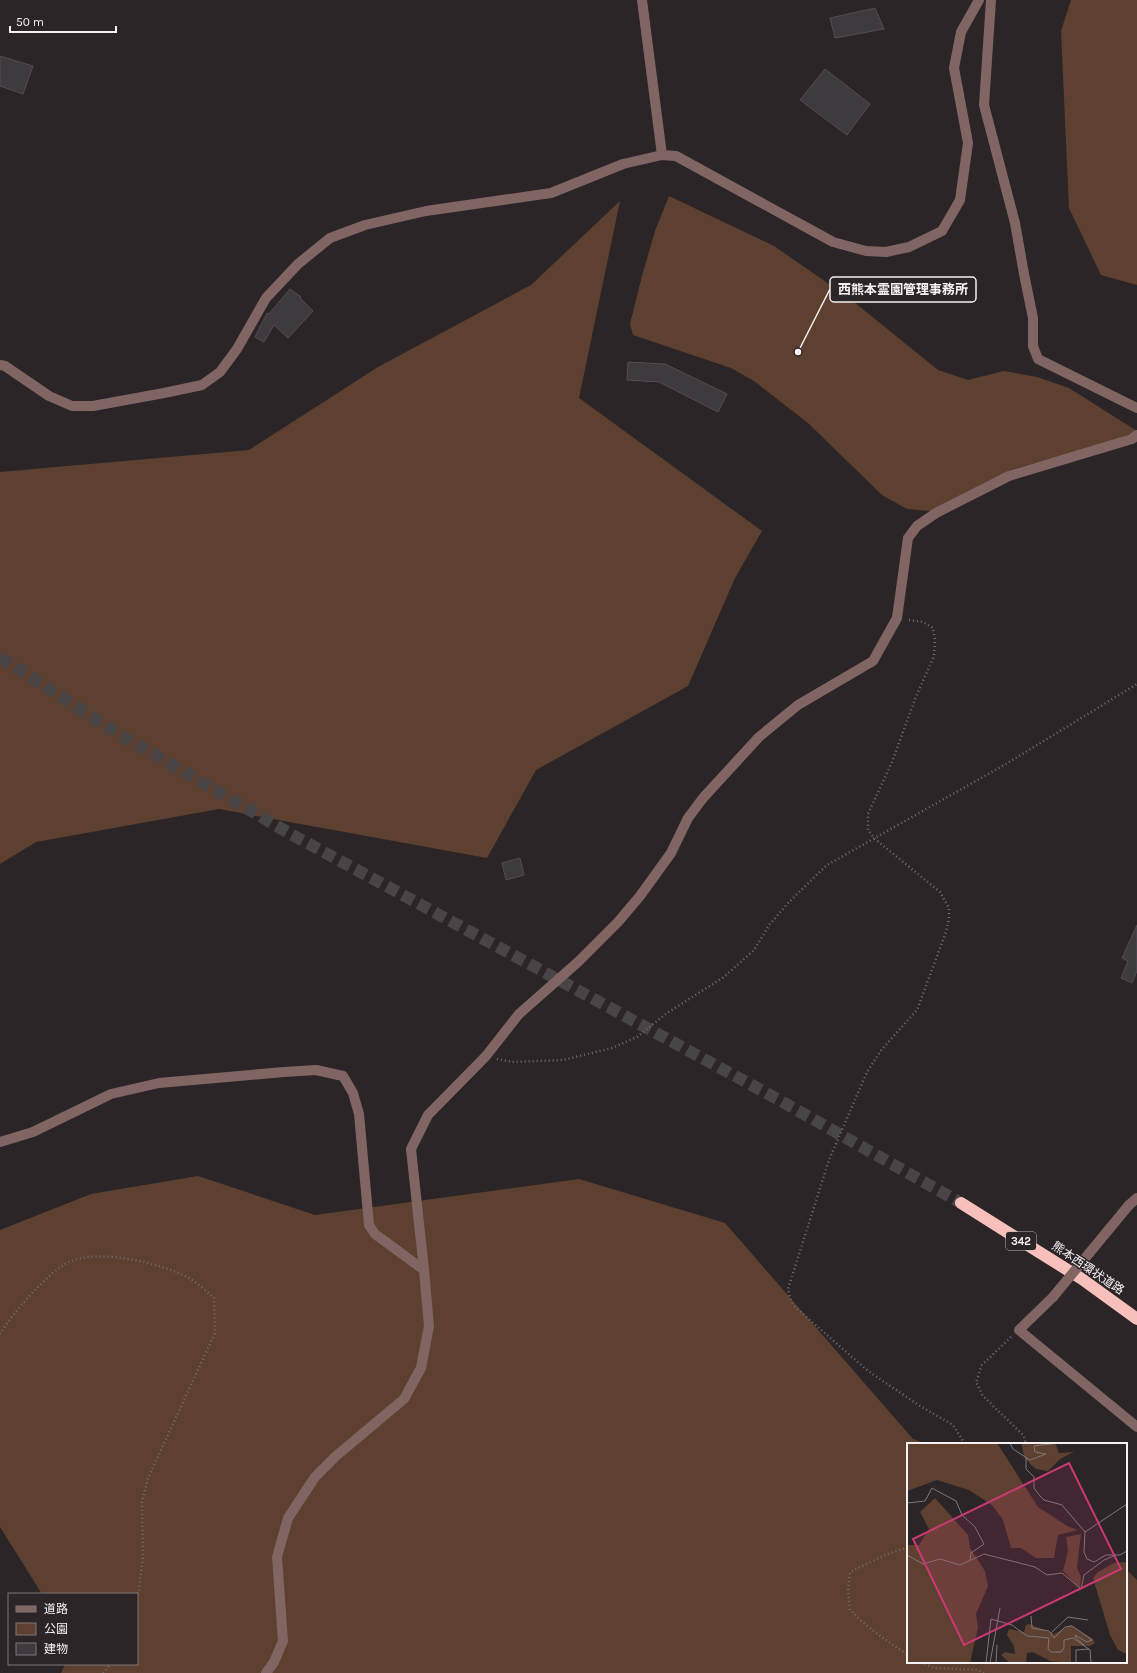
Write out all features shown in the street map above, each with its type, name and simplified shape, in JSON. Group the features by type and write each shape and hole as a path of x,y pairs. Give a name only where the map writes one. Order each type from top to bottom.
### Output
{"highway":[{"name":"熊本西環状道路","path":"961,1203 1082,1279 1137,1319"},
{"path":"1082,1279 1137,1312"},
{"path":"1082,1279 1137,1324"}],"street":[{"path":"642,0 662,155"},
{"path":"0,365 5,366 49,396 72,406 93,406 202,385 220,372 237,349 266,298 298,264 330,238 365,224 426,211 550,193 623,164 662,155 676,156 832,242 866,251 886,252 909,247 942,231 960,200 968,143 954,68 960,32 979,0"},
{"path":"991,0 984,105 1015,222 1033,318 1033,346 1038,359 1137,408"},
{"path":"266,1673 274,1662 283,1641 277,1557 288,1518 315,1477 336,1456 404,1399 421,1368 428,1326 424,1270 411,1149 428,1115 486,1056 519,1014 578,962 618,922 635,902 671,853 688,818 703,798 754,742 798,705 873,661 897,618 908,538 917,526 936,513 1009,476 1132,439 1137,435"},
{"path":"0,1142 33,1132 110,1094 158,1083 316,1070 343,1076 353,1093 359,1114 369,1225 375,1234 424,1270"},
{"path":"1137,1198 1129,1205 1053,1297 1019,1330 1137,1428"}],"path":[{"path":"897,618 923,622 933,628 935,640 934,656 915,699 892,762 868,814 868,830 875,839 940,892 949,908 949,919 946,932 917,1010 882,1049 867,1072 829,1160 788,1289 790,1298 795,1307 868,1371 920,1406 953,1425 964,1443"},
{"path":"486,1056 512,1062 563,1060 612,1048 637,1037 667,1013 729,972 754,950 770,924 789,902 827,866 1006,764 1137,684"},
{"path":"0,1334 42,1282 68,1262 84,1257 102,1256 154,1264 188,1278 214,1298 215,1333 148,1478 142,1502 143,1556 138,1594"},
{"path":"1019,1330 982,1365 976,1382 983,1396 1024,1436 1026,1443"},
{"path":"907,1548 892,1553 850,1572 848,1590 850,1610 853,1611 856,1617 879,1636 907,1654"},
{"path":"923,1663 934,1668 978,1670 984,1673"},
{"path":"103,1673 110,1665"}],"green space":[{"path":"1071,0 1137,0 1137,285 1101,275 1069,208 1061,31"},
{"path":"669,196 774,246 849,298 938,370 968,380 1004,371 1037,377 1069,388 1137,431 1114,441 1013,469 930,511 907,509 882,495 808,423 754,381 731,368 633,335 630,324 642,276 655,231"},
{"path":"620,201 579,398 762,531 735,578 688,686 536,770 487,858 219,809 36,842 0,864 0,472 249,450 378,367 531,285"},
{"path":"198,1176 315,1215 579,1179 725,1223 913,1439 924,1443 907,1443 907,1663 1127,1663 1127,1570 1137,1580 1137,1673 61,1673 65,1665 138,1665 138,1593 41,1593 0,1527 0,1230 91,1194"}],"building":[{"path":"875,8 884,29 835,38 830,18"},
{"path":"0,56 33,66 23,94 0,86"},
{"path":"825,69 870,104 847,135 800,100"},
{"path":"290,289 301,297 300,298 313,311 288,338 274,325 264,342 255,337 267,313 269,314"},
{"path":"628,362 665,364 727,394 718,412 659,382 627,380"},
{"path":"520,858 524,875 506,880 502,863"},
{"path":"1137,925 1137,971 1132,983 1121,978 1128,961 1122,958"}],"tunnel":[{"path":"0,657 112,730 289,833 781,1101 961,1203"}],"place":[{"name":"西熊本霊園管理事務所","path":"798,352"}]}
